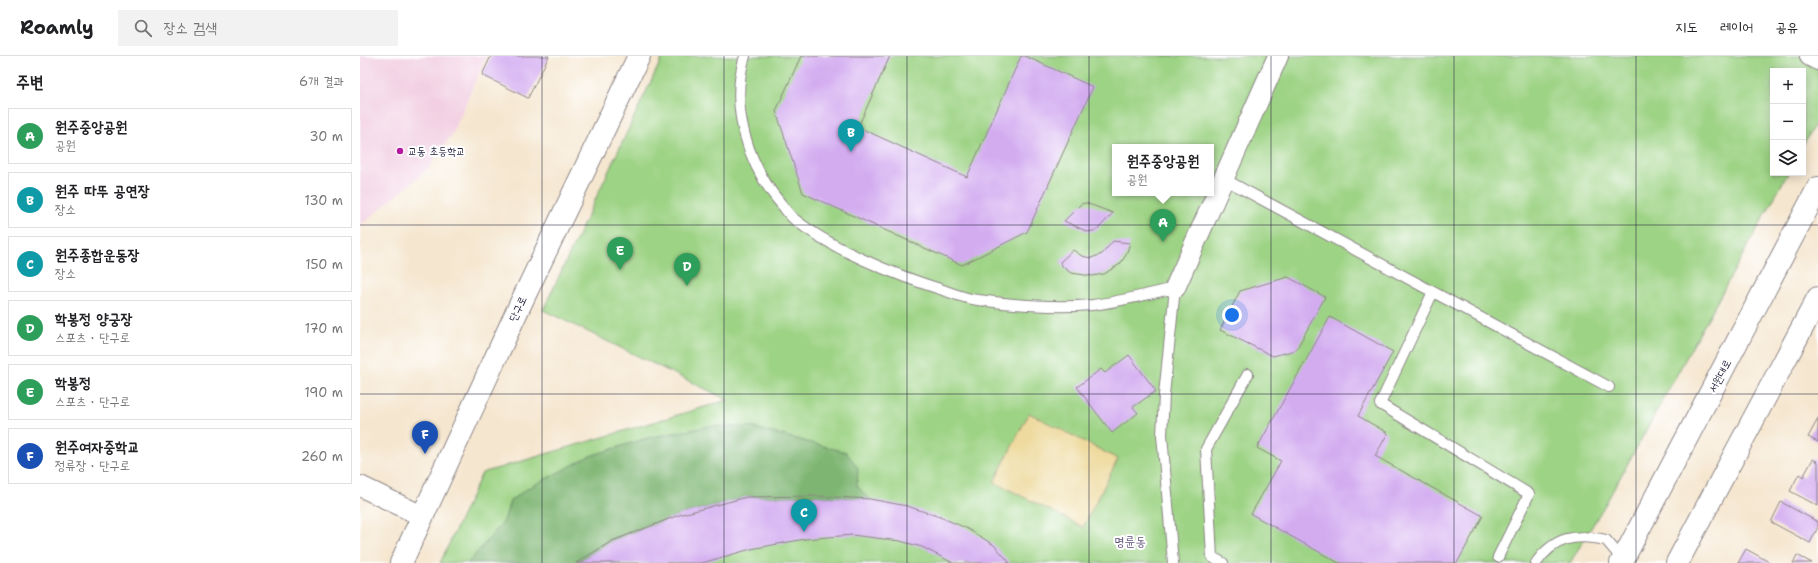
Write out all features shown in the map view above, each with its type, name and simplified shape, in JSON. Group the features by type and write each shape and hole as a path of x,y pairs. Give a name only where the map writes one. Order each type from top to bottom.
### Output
{"street":[{"name":"단구로","path":"401,563 519,307 639,56"},
{"path":"1175,288 1278,56"},
{"path":"1810,56 1818,60"},
{"name":"서원대로","path":"1624,562 1818,188"},
{"path":"1677,563 1818,298"},
{"path":"360,486 422,516"}],"lane":[{"path":"745,56 740,93 744,130 756,167 770,192 793,218 826,240 864,260 913,281 976,300 1035,306 1092,305 1175,288 1164,395 1162,435 1173,563"},
{"path":"1224,179 1609,387"},
{"path":"1433,292 1380,404 1529,494 1498,557"},
{"path":"1223,563 1213,560 1206,449 1248,374"},
{"path":"1536,563 1558,542 1577,536 1606,540 1624,562"}],"shaded area":[{"name":"교동 초등학교","path":"360,56 486,56 453,133 428,169 360,226"}],"green space":[{"path":"663,56 1818,56 1818,118 1806,140 1806,68 1770,68 1770,176 1786,176 1606,503 1570,563 440,563 482,473 728,400 543,310"},
{"path":"711,426 751,427 846,452 858,468 857,486 870,499 816,496 747,497 679,515 612,540 576,563 468,563 504,521 510,501 528,488 590,456 647,438"}],"sand":[{"path":"1029,413 1118,459 1083,527 994,482"}],"building":[{"path":"491,56 549,56 528,98 482,75"},
{"path":"801,56 890,56 858,127 967,177 1021,56 1025,56 1093,87 1027,232 962,265 803,193 776,111"},
{"path":"1086,203 1113,213 1097,230 1088,232 1064,221 1081,204"},
{"path":"1113,241 1130,243 1126,255 1120,264 1104,274 1092,276 1071,273 1063,267 1060,262 1073,250 1082,256 1091,258 1102,254"},
{"path":"1288,277 1325,297 1296,350 1273,356 1220,330 1240,291"},
{"path":"1330,317 1393,352 1358,416 1388,433 1375,456 1483,516 1457,563 1339,563 1251,514 1281,461 1257,448"},
{"path":"1129,355 1156,391 1133,407 1138,413 1112,433 1077,387 1101,369 1105,373"},
{"path":"1818,419 1818,442 1808,437"},
{"path":"1813,459 1818,462 1818,506 1790,491 1799,474 1803,477"},
{"path":"816,496 870,499 907,506 940,517 966,528 994,545 1010,563 953,563 922,547 900,541 852,535 805,539 751,549 702,563 576,563 612,541 679,515 747,497"},
{"path":"1781,502 1818,522 1818,527 1810,543 1771,522"},
{"path":"1746,549 1771,563 1738,563"},
{"path":"1797,555 1812,563 1793,563"}],"place":[{"name":"교동 초등학교","path":"400,151"},
{"name":"원주 따뚜 공연장","path":"851,152"},
{"name":"원주중앙공원","path":"1163,242"},
{"name":"학봉정","path":"620,270"},
{"name":"학봉정 양궁장","path":"687,286"},
{"name":"원주여자중학교","path":"425,454"},
{"name":"원주종합운동장","path":"804,532"}],"district":[{"name":"명륜동","path":"1130,541"}]}
